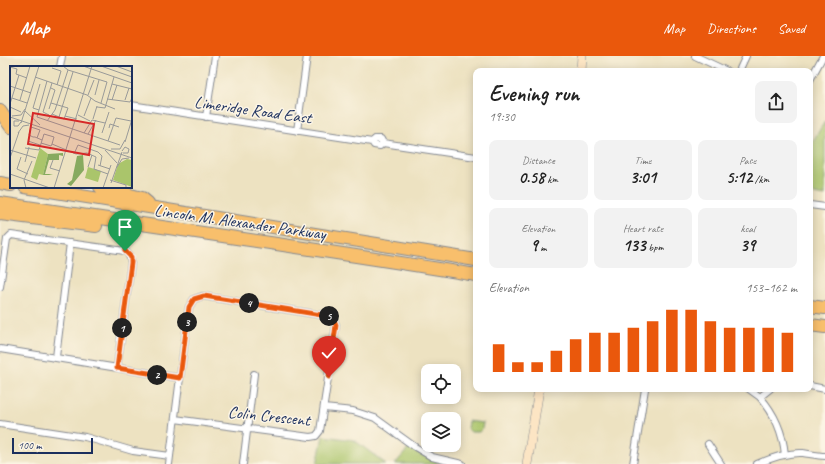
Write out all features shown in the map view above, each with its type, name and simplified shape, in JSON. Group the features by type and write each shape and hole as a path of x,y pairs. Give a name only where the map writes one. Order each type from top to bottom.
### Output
{"highway":[{"path":"0,111 10,126"},
{"path":"0,183 10,185"},
{"name":"Lincoln M. Alexander Parkway","path":"31,188 473,260"},
{"path":"104,188 142,198 154,207"},
{"name":"Lincoln M. Alexander Parkway","path":"0,203 354,255 473,275"},
{"path":"0,214 157,233 177,230"},
{"path":"813,306 825,308"},
{"path":"813,325 825,327"}],"main road":[{"path":"581,68 582,56"},
{"path":"527,464 539,392"}],"street":[{"path":"60,66 62,56"},
{"path":"206,117 215,56"},
{"path":"297,131 307,56"},
{"path":"695,56 721,68"},
{"path":"740,68 746,56"},
{"path":"813,74 823,56"},
{"name":"Limeridge Road East","path":"132,105 372,142 375,139 380,140 383,143 473,157"},
{"path":"813,205 825,207"},
{"path":"0,287 6,239 11,235 125,251 131,257 131,263 117,368"},
{"path":"56,357 70,243"},
{"name":"Colin Crescent","path":"175,419 310,437 316,436 320,431 336,325 334,320 328,316 204,296 196,298 191,302 189,307 180,378"},
{"path":"0,349 180,378 169,464"},
{"path":"243,464 254,374"},
{"path":"813,387 825,389"},
{"path":"633,464 645,392"},
{"path":"753,392 760,397 771,411 783,439 785,455"},
{"path":"760,397 766,392"},
{"path":"324,408 353,411 375,418 415,447 432,457 462,464"},
{"path":"0,424 85,437 133,451 170,456"},
{"path":"708,444 721,464"},
{"path":"757,464 777,456 802,453 825,456"}],"green space":[{"path":"825,121 825,196 813,194 813,141"},
{"path":"468,421 483,423 482,429 479,432 471,432 467,428"},
{"path":"323,436 354,440 386,464 317,464"},
{"path":"409,448 441,464 395,464"}],"route":[{"path":"125,251 128,252 131,257 131,263 117,368 180,378 189,307 194,299 204,296 328,316 334,320 336,325 329,377"}]}
